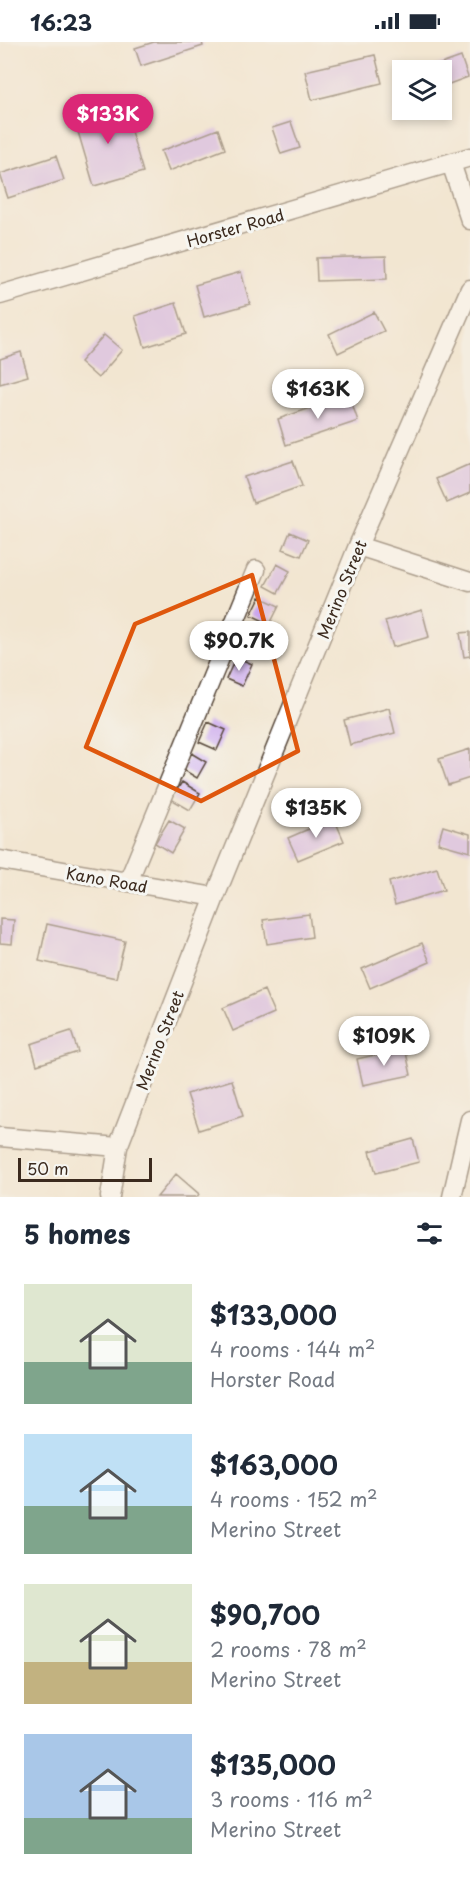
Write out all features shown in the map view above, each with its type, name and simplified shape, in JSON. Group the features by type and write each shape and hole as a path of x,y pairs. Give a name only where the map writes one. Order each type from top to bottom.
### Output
{"street":[{"name":"Horster Road","path":"0,295 470,157"},
{"path":"451,163 470,220"},
{"name":"Merino Street","path":"110,1197 118,1147 215,897 358,546 470,289"},
{"path":"358,546 470,582"},
{"path":"128,882 256,570"},
{"name":"Kano Road","path":"0,860 215,897"},
{"path":"452,1197 470,1120"},
{"path":"0,1137 118,1147"}],"highlighted area":[{"path":"252,575 298,751 201,801 86,747 135,624"}],"building":[{"path":"154,42 202,42 203,46 141,66 135,48"},
{"path":"375,55 382,83 312,100 305,71"},
{"path":"461,57 468,77 452,83 452,60"},
{"path":"123,104 143,172 94,186 74,118"},
{"path":"291,122 300,148 281,154 272,128"},
{"path":"218,129 225,149 169,171 161,151"},
{"path":"56,156 64,180 8,198 0,174"},
{"path":"386,256 387,279 317,281 316,258"},
{"path":"241,272 250,304 204,317 195,285"},
{"path":"176,303 186,334 145,347 135,316"},
{"path":"374,312 384,331 338,353 329,334"},
{"path":"104,335 122,350 98,378 80,362"},
{"path":"21,352 28,376 0,384 0,359"},
{"path":"349,395 358,421 286,445 278,419"},
{"path":"293,461 302,486 253,503 244,477"},
{"path":"470,464 470,493 447,503 436,479"},
{"path":"290,532 308,540 301,556 283,549"},
{"path":"277,564 290,571 278,593 265,586"},
{"path":"260,597 279,606 270,624 251,615"},
{"path":"422,610 429,637 393,647 385,621"},
{"path":"247,626 262,634 252,653 237,645"},
{"path":"470,632 470,656 464,657 460,633"},
{"path":"236,657 252,664 242,686 226,679"},
{"path":"389,708 395,733 350,745 344,720"},
{"path":"208,722 226,730 217,750 199,742"},
{"path":"470,749 470,778 448,785 439,759"},
{"path":"191,753 206,762 197,778 182,769"},
{"path":"182,782 200,793 190,810 171,799"},
{"path":"334,818 344,841 298,860 288,838"},
{"path":"169,820 185,829 171,853 155,843"},
{"path":"443,826 470,834 470,852 438,843"},
{"path":"437,868 444,890 395,905 389,882"},
{"path":"309,914 312,937 267,944 263,920"},
{"path":"0,919 14,920 12,944 0,943"},
{"path":"47,924 125,941 116,978 39,961"},
{"path":"422,943 430,962 370,988 362,969"},
{"path":"264,990 274,1013 233,1031 223,1008"},
{"path":"71,1031 78,1052 37,1065 31,1044"},
{"path":"405,1048 411,1075 363,1085 357,1059"},
{"path":"232,1080 243,1116 199,1130 187,1094"},
{"path":"413,1139 419,1162 376,1173 370,1151"},
{"path":"176,1174 199,1194 197,1197 157,1197"}]}
